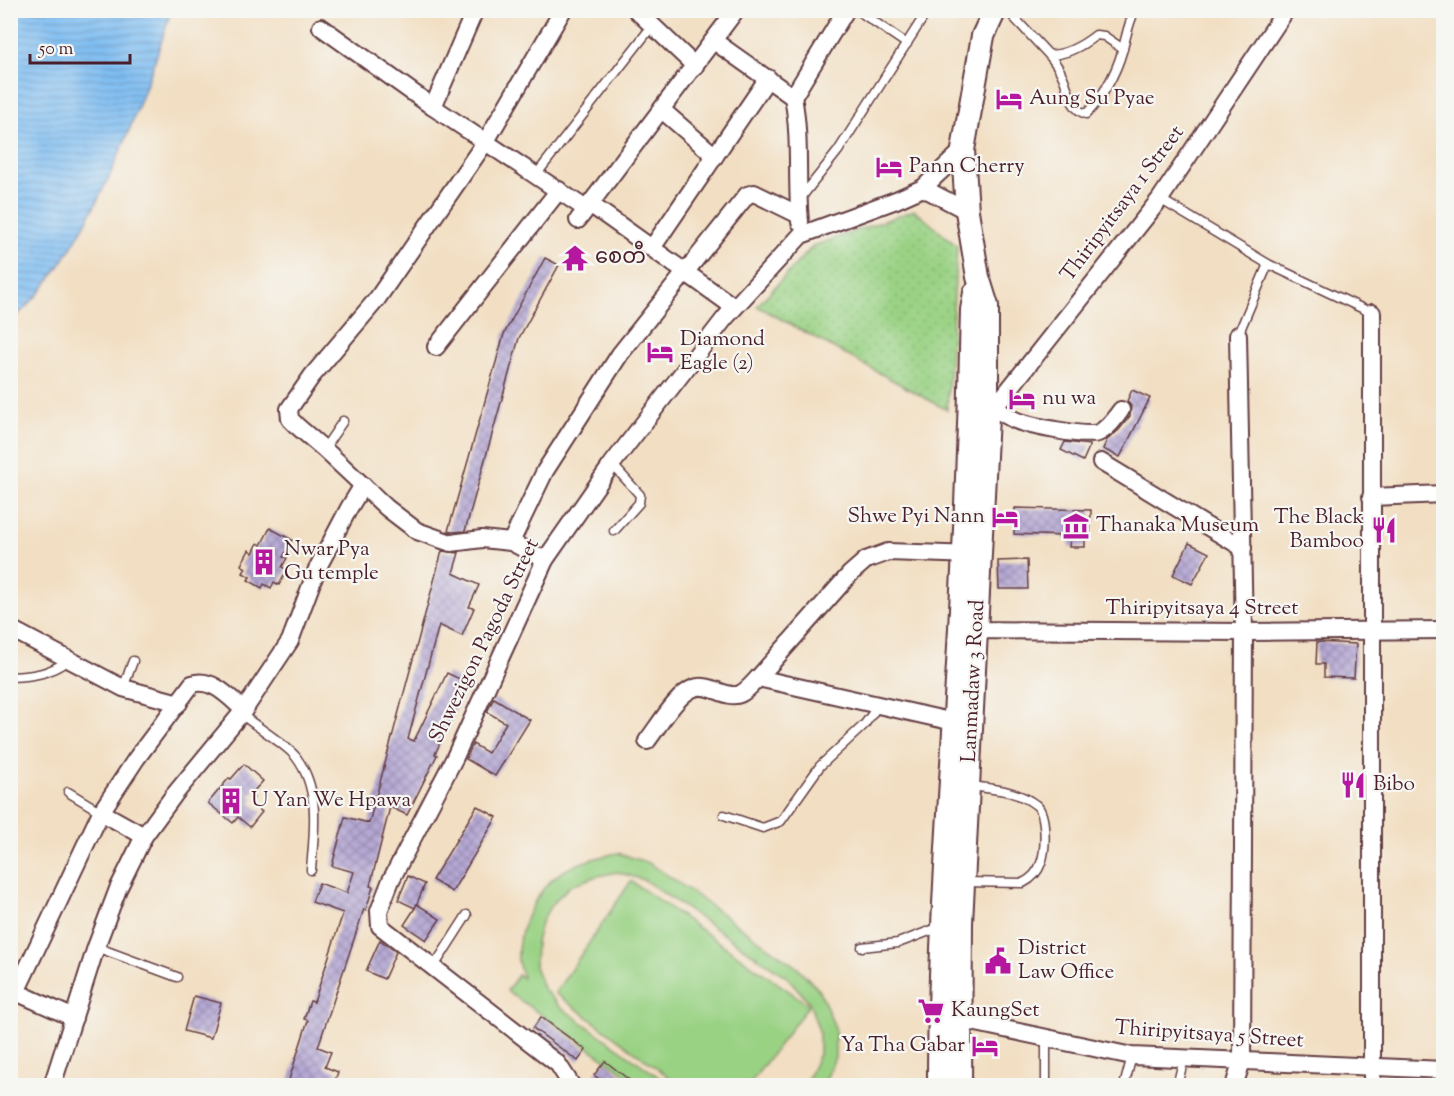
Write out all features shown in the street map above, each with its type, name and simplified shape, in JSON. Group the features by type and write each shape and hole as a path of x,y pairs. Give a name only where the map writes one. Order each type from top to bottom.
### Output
{"main road":[{"name":"Lanmadaw 3 Road","path":"973,555 991,413 987,306 978,277 967,211 963,150 983,36 995,10"},
{"name":"Lanmadaw 3 Road","path":"939,1086 939,1019 952,925 964,882 969,786 969,630 973,555 972,310 978,277"},
{"name":"Lanmadaw 3 Road","path":"960,1086 962,1020 952,925 954,722 969,630"}],"street":[{"path":"433,107 475,10"},
{"path":"545,560 511,542 482,539 451,543 417,531 387,508 290,419 289,409 312,376 377,299 486,141 563,10"},
{"path":"636,10 695,66"},
{"path":"585,211 736,10"},
{"path":"801,235 798,208 798,120 794,97 846,10"},
{"name":"Thiripyitsaya 1 Street","path":"991,413 1160,199 1286,10"},
{"path":"321,27 433,107 559,190 585,211 652,248 734,307"},
{"path":"714,41 794,97"},
{"path":"652,248 768,78"},
{"path":"662,110 715,156"},
{"name":"Shwezigon Pagoda Street","path":"572,1086 558,1064 380,926 379,911 391,880 455,757 545,560 612,464 734,307 801,235 924,188 963,150"},
{"path":"924,188 967,211"},
{"path":"436,347 559,190"},
{"path":"511,542 551,461 620,354 747,195 754,193 798,208"},
{"path":"1372,312 1372,1086"},
{"path":"1234,1086 1242,1061 1244,632 1239,335"},
{"path":"991,413 1028,424 1095,434 1108,427 1121,410"},
{"path":"1101,462 1242,548"},
{"path":"52,1086 96,948 118,889 144,836 174,795 243,712 290,641 317,569 363,485"},
{"path":"1371,497 1443,494"},
{"path":"647,741 679,699 696,687 709,687 733,696 742,693 850,574 866,560 888,552 973,555"},
{"path":"11,629 123,688 179,703"},
{"name":"Thiripyitsaya 4 Street","path":"969,630 1371,632 1443,630"},
{"path":"758,678 954,722"},
{"path":"74,1018 13,992 101,812 136,759 192,684 198,681 209,682 243,712"},
{"path":"101,812 144,836"},
{"name":"Thiripyitsaya 5 Street","path":"939,1019 962,1020 1132,1056 1443,1070"}],"lane":[{"path":"856,10 907,44"},
{"path":"798,208 838,151 928,10"},
{"path":"1007,10 1049,55 1062,74 1074,106 1086,114 1093,108 1118,65 1135,10"},
{"path":"536,175 652,26"},
{"path":"1049,55 1061,55 1096,35 1104,36 1123,48"},
{"path":"1160,199 1268,264 1372,312"},
{"path":"1239,335 1268,264"},
{"path":"324,448 343,421"},
{"path":"612,464 640,495 639,503 614,531"},
{"path":"10,677 37,676 56,669 69,660"},
{"path":"123,688 133,661"},
{"path":"724,815 763,828 781,821 820,766 864,725 878,706"},
{"path":"243,712 295,756 310,782 315,815 311,870"},
{"path":"964,882 1023,883 1031,879 1041,863 1045,834 1038,805 1011,792 969,786"},
{"path":"68,792 101,812"},
{"path":"433,968 467,915"},
{"path":"862,946 898,943 952,925"},
{"path":"96,948 177,977"},
{"path":"1046,1038 1046,1086"},
{"path":"1124,1086 1132,1056"},
{"path":"1177,1086 1184,1058"}],"green space":[{"path":"914,210 957,246 947,410 757,306 813,246"},
{"path":"618,853 649,863 673,879 798,968 820,991 835,1028 835,1057 824,1085 805,1085 819,1054 819,1031 809,1002 788,978 644,880 617,872 570,886 551,905 541,923 536,942 535,966 543,988 559,1006 670,1085 642,1085 507,991 518,975 523,978 518,960 518,948 525,922 537,897 554,878 564,871 590,860"},
{"path":"631,881 809,1005 749,1085 680,1085 555,993"}],"water":[{"path":"11,10 171,11 147,83 118,158 82,230 40,292 11,322"}],"building":[{"path":"545,258 559,265 519,338 465,531 448,531 504,334"},
{"path":"1132,390 1150,398 1120,457 1103,449 1107,440 1130,416 1131,406 1127,401"},
{"path":"1065,442 1090,445 1083,461 1061,450"},
{"path":"1015,508 1091,510 1090,538 1085,538 1085,547 1069,547 1070,539 1063,538 1063,536 1014,534"},
{"name":"Nwar Pya Gu temple","path":"270,528 292,540 283,557 287,558 282,567 287,570 279,585 274,582 271,588 264,584 262,588 248,580 250,577 243,573 246,568 241,565 249,550 253,553 258,543 261,545"},
{"path":"1189,543 1209,553 1192,584 1173,575"},
{"path":"442,551 459,553 453,573 479,585 469,607 474,608 462,636 439,625 408,739 414,741 447,673 468,683 435,754 437,755 407,815 390,807 370,886 373,887 318,1047 331,1052 325,1067 338,1072 333,1086 287,1086 308,1020 304,1019 310,1001 314,1002 343,913 312,902 319,883 347,893 354,872 332,866 345,817 369,823"},
{"path":"1027,560 1028,589 999,589 998,561"},
{"path":"1317,642 1356,644 1354,678 1324,677 1324,664 1316,664"},
{"path":"494,698 530,720 495,776 466,759 473,744 488,753 506,723 487,712"},
{"path":"244,764 263,781 250,795 254,798 250,803 262,812 250,827 238,817 233,823 208,803"},
{"path":"477,806 497,817 452,892 432,880"},
{"path":"408,876 425,884 415,908 398,900"},
{"path":"417,904 440,919 426,940 404,925"},
{"path":"380,940 396,952 384,979 366,971"},
{"path":"194,996 221,1003 211,1038 184,1031"},
{"path":"541,1017 586,1050 578,1061 533,1028"},
{"path":"605,1061 637,1086 608,1086 594,1075"}],"place":[{"name":"Aung Su Pyae","path":"1009,99"},
{"name":"Pann Cherry","path":"889,167"},
{"name":"စေတီ","path":"575,258"},
{"name":"Diamond Eagle (2)","path":"660,352"},
{"name":"nu wa","path":"1022,399"},
{"name":"Shwe Pyi Nann","path":"1005,517"},
{"name":"Thanaka Museum","path":"1076,526"},
{"name":"The Black Bamboo","path":"1384,530"},
{"name":"Nwar Pya Gu temple","path":"264,562"},
{"name":"Bibo","path":"1353,785"},
{"name":"U Yan We Hpawa","path":"231,801"},
{"name":"District Law Office","path":"998,961"},
{"name":"KaungSet","path":"931,1011"},
{"name":"Ya Tha Gabar","path":"985,1046"}]}
